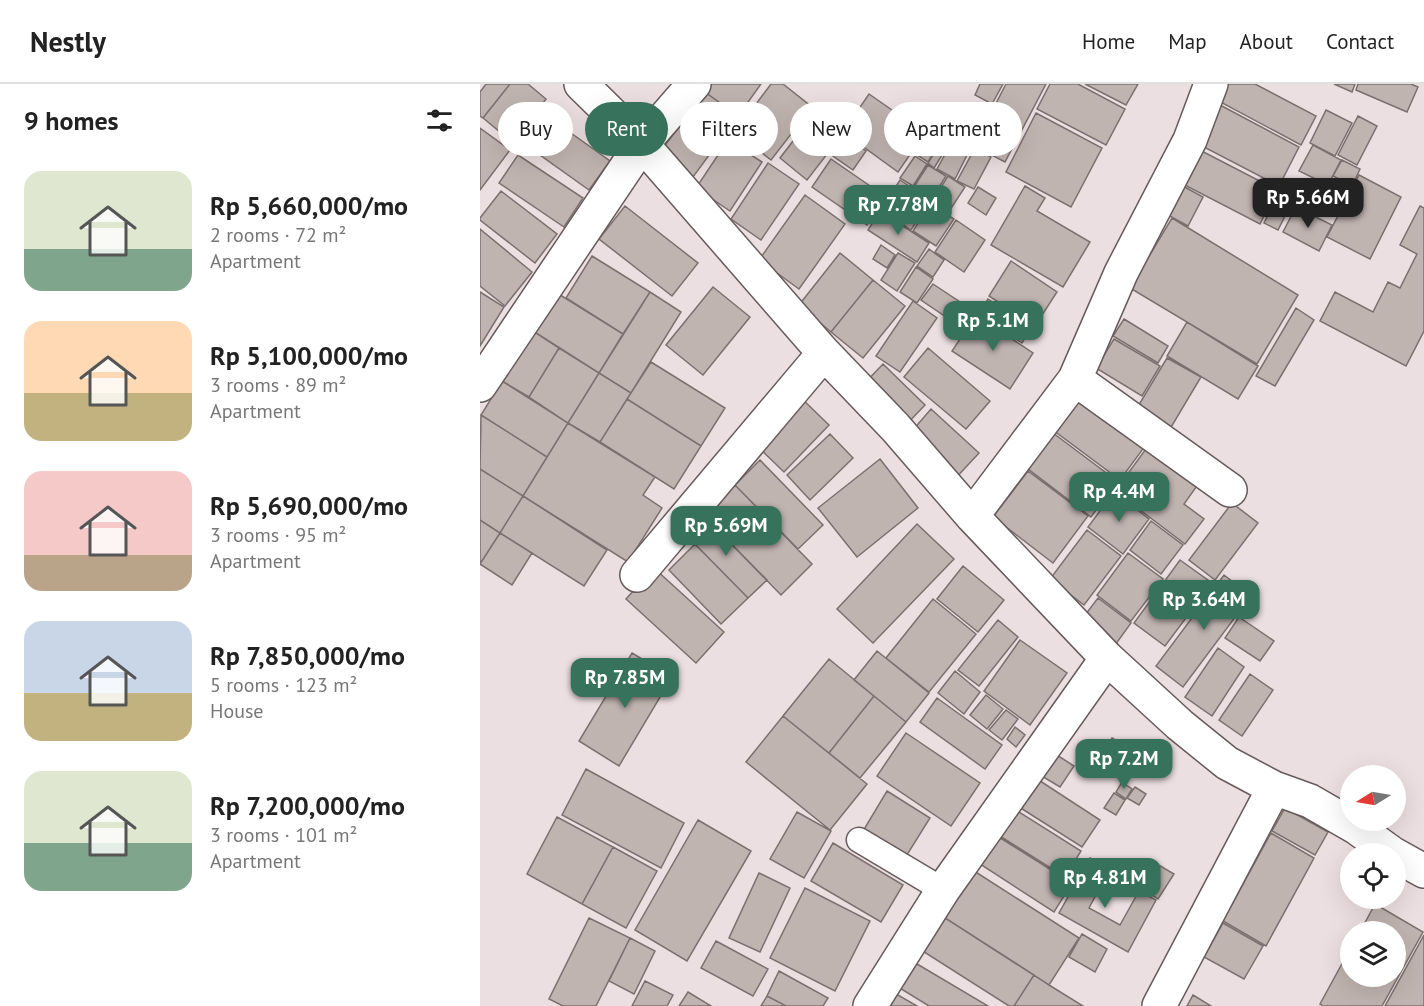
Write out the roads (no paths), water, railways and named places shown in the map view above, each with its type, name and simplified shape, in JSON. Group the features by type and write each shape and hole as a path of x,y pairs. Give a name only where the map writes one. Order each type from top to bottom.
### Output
{"street":[{"path":"581,84 599,102"},
{"path":"668,114 694,84"},
{"path":"972,516 1075,379 1121,273 1190,140 1211,84"},
{"path":"480,385 634,156"},
{"path":"652,156 824,353 895,427 972,516 1107,658 1180,725 1227,763 1274,788 1310,801 1378,843"},
{"path":"637,574 824,353"},
{"path":"1075,379 1230,490"},
{"path":"870,1006 943,890 1107,658"},
{"path":"1159,1006 1274,788"},
{"path":"1406,861 1424,871"}],"lane":[{"path":"859,840 943,890"}]}
